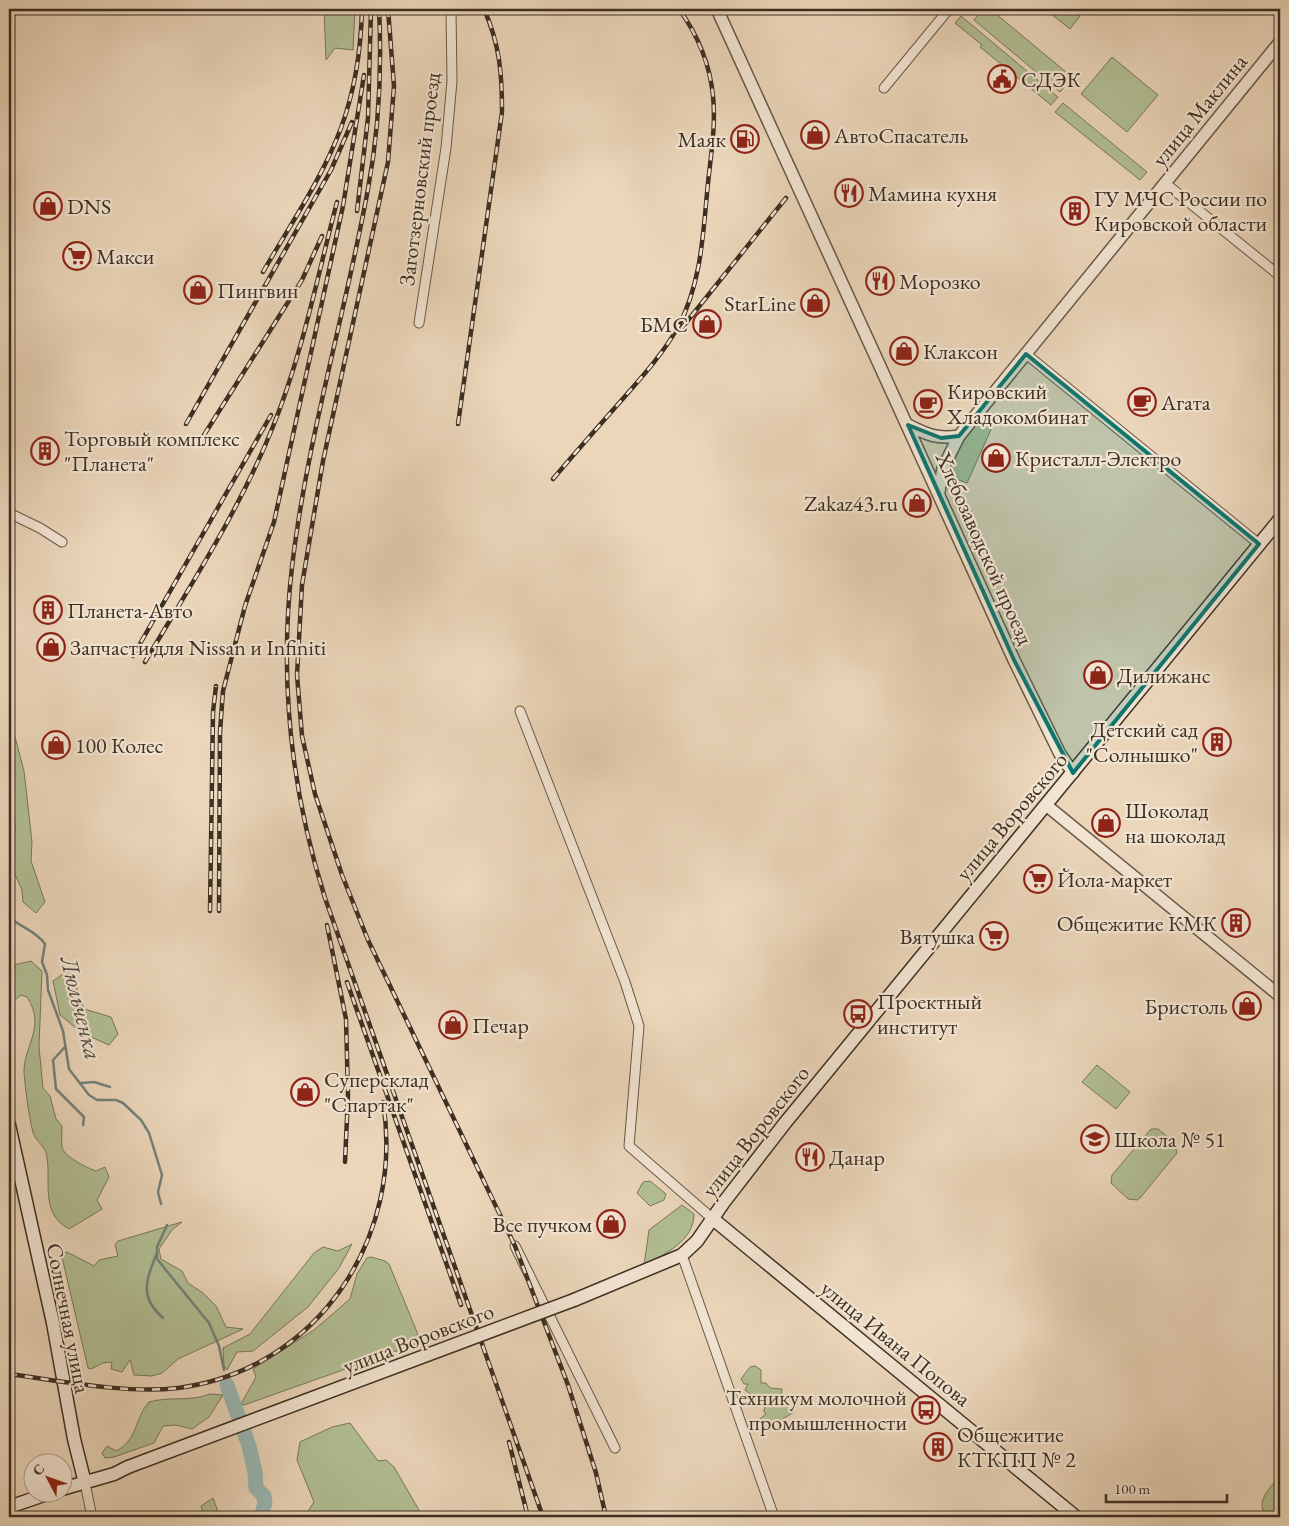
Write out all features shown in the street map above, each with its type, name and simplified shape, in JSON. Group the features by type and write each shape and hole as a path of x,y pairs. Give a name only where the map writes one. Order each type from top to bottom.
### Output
{"main road":[{"name":"улица Воровского","path":"72,1486 128,1468 574,1300 682,1256 697,1241 791,1116 1280,519"},
{"name":"Солнечная улица","path":"9,1125 53,1323 74,1439 85,1483"},
{"name":"улица Ивана Попова","path":"713,1219 1076,1517"},
{"path":"9,1507 22,1503"}],"street":[{"name":"Заготзерновский проезд","path":"419,323 446,148 452,80 451,9"},
{"name":"Хлебозаводской проезд","path":"717,9 1014,660 1060,754 1073,774"},
{"path":"884,88 949,9"},
{"name":"улица Маклина","path":"939,494 943,468 959,436 1280,42"},
{"path":"1165,183 1280,276"},
{"path":"1026,354 1260,544"},
{"path":"908,425 930,436 941,438 959,436"},
{"path":"9,513 40,528 62,542"},
{"path":"520,711 625,982 639,1026 629,1146 713,1219"},
{"path":"1046,805 1280,996"},
{"path":"514,1246 615,1448"},
{"path":"682,1256 774,1517"},
{"name":"Солнечная улица","path":"85,1483 92,1517"}],"highlighted area":[{"path":"1026,354 1259,544 1073,773 1014,660 908,425 941,438 959,436"}],"green space":[{"path":"324,9 355,9 353,50 335,48 326,60"},
{"path":"984,9 990,9 1066,72 1066,85 1060,92 974,20"},
{"path":"1045,9 1071,9 1080,16 1070,29"},
{"path":"961,16 1058,97 1051,105 980,47 982,45 955,23"},
{"path":"1112,57 1158,95 1127,132 1081,94"},
{"path":"1063,103 1147,172 1140,180 1055,112"},
{"path":"983,415 993,425 967,483 946,475 955,453"},
{"path":"9,714 24,771 32,842 31,861 45,902 36,913 23,902 22,890 14,872 15,823 9,808"},
{"path":"31,961 42,971 39,1047 43,1088 50,1096 56,1119 62,1126 63,1150 71,1158 96,1171 105,1167 109,1177 97,1200 102,1209 69,1229 54,1215 50,1206 46,1154 44,1148 34,1135 29,1113 24,1070 35,1026 35,1017 27,997 21,995 15,1000 9,994 9,966"},
{"path":"70,969 84,1009 111,1017 118,1034 109,1045 82,1033 60,1015 53,981"},
{"path":"1097,1065 1130,1092 1116,1109 1082,1082"},
{"path":"1151,1129 1158,1129 1174,1142 1177,1153 1140,1198 1137,1200 1128,1199 1111,1183 1112,1175"},
{"path":"650,1181 666,1194 664,1200 650,1206 637,1193 643,1182"},
{"path":"682,1205 694,1214 689,1232 677,1246 644,1265 649,1230"},
{"path":"182,1222 172,1230 159,1249 161,1259 182,1271 188,1283 203,1293 216,1306 226,1327 243,1329 178,1359 162,1373 152,1376 134,1375 130,1360 122,1372 111,1369 112,1362 103,1363 91,1369 88,1368 61,1253 67,1252 94,1266 99,1260 118,1256 115,1245 118,1241"},
{"path":"352,1244 339,1268 308,1307 253,1351 237,1352 227,1370 224,1366 223,1348 250,1334 314,1253 323,1247 338,1251"},
{"path":"371,1257 389,1264 417,1332 416,1344 244,1405 241,1404 256,1377 253,1369 314,1330 350,1299 357,1274 367,1258"},
{"path":"755,1366 761,1370 761,1383 766,1383 770,1388 782,1389 780,1404 791,1406 794,1412 762,1432 754,1424 766,1414 764,1412 765,1403 773,1399 770,1394 758,1400 745,1390 748,1384 744,1384 741,1379 750,1367"},
{"path":"210,1394 223,1395 209,1417 192,1429 176,1425 163,1426 154,1443 114,1457 105,1458 102,1453 107,1446 116,1451 128,1441 149,1402 165,1399 195,1398"},
{"path":"350,1423 378,1461 386,1460 394,1467 423,1517 304,1517 314,1502 297,1460 300,1442 332,1427"},
{"path":"1280,1476 1280,1517 1268,1517 1262,1506 1263,1501"},
{"path":"213,1498 220,1517 204,1517 201,1506"}],"waterway":[{"name":"Люльченка","path":"9,917 37,936 45,944 42,962 47,975 48,990 63,1031 69,1069 89,1095 97,1100 116,1100 123,1103 141,1120 149,1133 162,1175 158,1192 161,1204"},
{"path":"65,1047 53,1060 56,1089 84,1117 83,1125"},
{"path":"81,1083 94,1082 110,1087"},
{"name":"Люльченка","path":"167,1225 157,1247 157,1259 209,1323 219,1346 224,1370"},
{"path":"156,1255 147,1281 147,1288 150,1303 163,1318"},
{"name":"Люльченка","path":"227,1385 249,1446 255,1472 256,1488 264,1496 265,1503 261,1517"}],"railway":[{"path":"263,272 315,184 341,128 350,99 356,69 362,9"},
{"path":"357,211 368,118 371,9"},
{"path":"379,9 379,99 372,167 359,236 307,472 292,567 287,651 291,734 304,816 325,898 543,1517"},
{"path":"388,9 394,86 388,162 323,461 302,585 297,675 302,736 315,794 342,875 368,940 515,1246 568,1385 596,1473 606,1517"},
{"path":"458,424 502,112 497,47 484,9"},
{"path":"553,479 659,356 678,327 686,310 697,275 703,238 713,140 714,107 706,61 697,39 679,9"},
{"path":"219,911 220,732 223,691 245,606 274,522 343,206 364,75"},
{"path":"186,424 331,170 352,122"},
{"path":"681,329 786,198"},
{"path":"145,662 229,519 245,489 272,429 292,373 337,202"},
{"path":"204,435 302,280 322,236"},
{"path":"133,656 271,415"},
{"path":"210,911 213,712 216,686"},
{"path":"327,925 346,1019 348,1096 345,1162"},
{"path":"347,982 461,1305"},
{"path":"9,1374 115,1388 178,1388 228,1376 272,1355 310,1325 341,1289 365,1247 380,1201 386,1152 383,1102"},
{"path":"509,1442 528,1517"}],"place":[{"name":"СДЭК","path":"1002,79"},
{"name":"АвтоСпасатель","path":"815,135"},
{"name":"Маяк","path":"745,139"},
{"name":"Мамина кухня","path":"849,193"},
{"name":"DNS","path":"48,206"},
{"name":"ГУ МЧС России по Кировской области","path":"1075,211"},
{"name":"Макси","path":"77,256"},
{"name":"Морозко","path":"880,281"},
{"name":"Пингвин","path":"198,290"},
{"name":"StarLine","path":"815,303"},
{"name":"БМС","path":"707,324"},
{"name":"Клаксон","path":"904,351"},
{"name":"Агата","path":"1142,402"},
{"name":"Кировский Хладокомбинат","path":"928,404"},
{"name":"Торговый комплекс \"Планета\"","path":"45,451"},
{"name":"Кристалл-Электро","path":"996,458"},
{"name":"Zakaz43.ru","path":"917,503"},
{"name":"Планета-Авто","path":"48,610"},
{"name":"Запчасти для Nissan и Infiniti","path":"51,647"},
{"name":"Дилижанс","path":"1098,675"},
{"name":"Детский сад \"Солнышко\"","path":"1217,742"},
{"name":"100 Колес","path":"56,745"},
{"name":"Шоколад на шоколад","path":"1106,823"},
{"name":"Йола-маркет","path":"1038,879"},
{"name":"Общежитие КМК","path":"1236,923"},
{"name":"Вятушка","path":"994,936"},
{"name":"Бристоль","path":"1247,1006"},
{"name":"Проектный институт","path":"858,1014"},
{"name":"Печар","path":"453,1025"},
{"name":"Суперсклад \"Спартак\"","path":"305,1092"},
{"name":"Школа № 51","path":"1095,1139"},
{"name":"Данар","path":"810,1157"},
{"name":"Все пучком","path":"611,1224"},
{"name":"Техникум молочной промышленности","path":"926,1410"},
{"name":"Общежитие КТКПП № 2","path":"938,1447"}]}
